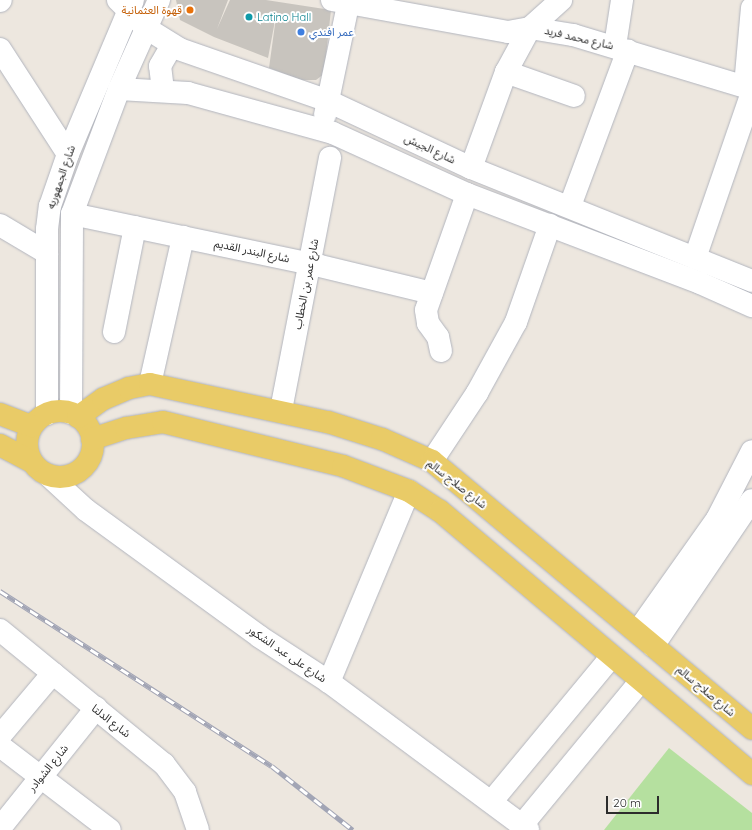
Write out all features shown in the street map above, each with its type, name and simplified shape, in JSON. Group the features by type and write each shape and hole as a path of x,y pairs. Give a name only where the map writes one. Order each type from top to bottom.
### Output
{"main road":[{"name":"شارع صلاح سالم","path":"74,415 103,399 129,388 150,384 281,410 382,440 432,461 752,729"},
{"path":"0,414 39,420 74,415 85,423 92,439 90,458 77,472 68,476 49,476 32,462 0,445"},
{"path":"32,462 27,444 39,420"},
{"path":"92,439 126,428 163,422 343,466 409,491 440,511 640,682 752,774"}],"street":[{"name":"شارع الجمهوريه","path":"74,415 72,214 119,89 159,0"},
{"path":"471,168 506,72 530,28 561,0"},
{"path":"570,206 621,48 622,0"},
{"path":"321,130 328,101 343,1"},
{"name":"شارع محمد فريد","path":"343,1 508,32 530,28 567,33 621,48 750,89"},
{"name":"شارع الجمهوريه","path":"39,420 50,206 68,154 126,4"},
{"name":"شارع الجيش","path":"126,4 146,28 172,45 214,64 328,101 471,168 570,206 752,281"},
{"path":"695,258 750,89 752,8"},
{"path":"163,90 160,66 172,45"},
{"path":"0,50 68,154"},
{"path":"506,72 574,96"},
{"path":"119,89 163,90 188,93 333,133 467,194 700,282 752,306"},
{"name":"شارع عمر بن الخطاب","path":"281,410 311,263 330,158"},
{"path":"441,351 438,337 426,319 432,293 467,194"},
{"name":"شارع البندر القديم","path":"72,214 311,263 432,293"},
{"path":"0,225 47,253"},
{"path":"432,461 477,393 516,322 550,225"},
{"path":"114,332 135,226"},
{"path":"150,384 183,237"},
{"path":"637,632 717,519 752,451"},
{"name":"شارع على عبد الشكور","path":"49,476 92,515 260,637 329,682 492,801 525,828"},
{"path":"329,682 409,491"},
{"path":"654,646 752,500"},
{"name":"شارع الدلتا","path":"0,630 164,764 179,782 191,808 198,830"},
{"path":"492,801 611,657"},
{"path":"0,736 53,673"},
{"path":"525,828 640,682"},
{"name":"شارع الشوادر","path":"0,828 96,708"},
{"path":"0,746 110,830"},
{"path":"182,830 191,808"}],"green space":[{"path":"669,748 752,813 752,830 604,830"}],"building":[{"path":"176,0 228,0 217,29 230,0 266,0 331,10 324,74 316,80 301,80 269,68 277,10 268,58 214,37 180,20"}],"railway":[{"path":"0,591 272,766 353,830"}],"place":[{"name":"قهوة العثمانية","path":"190,10"},
{"name":"Latino Hall","path":"249,17"},
{"name":"عمر افندي","path":"301,32"}]}
